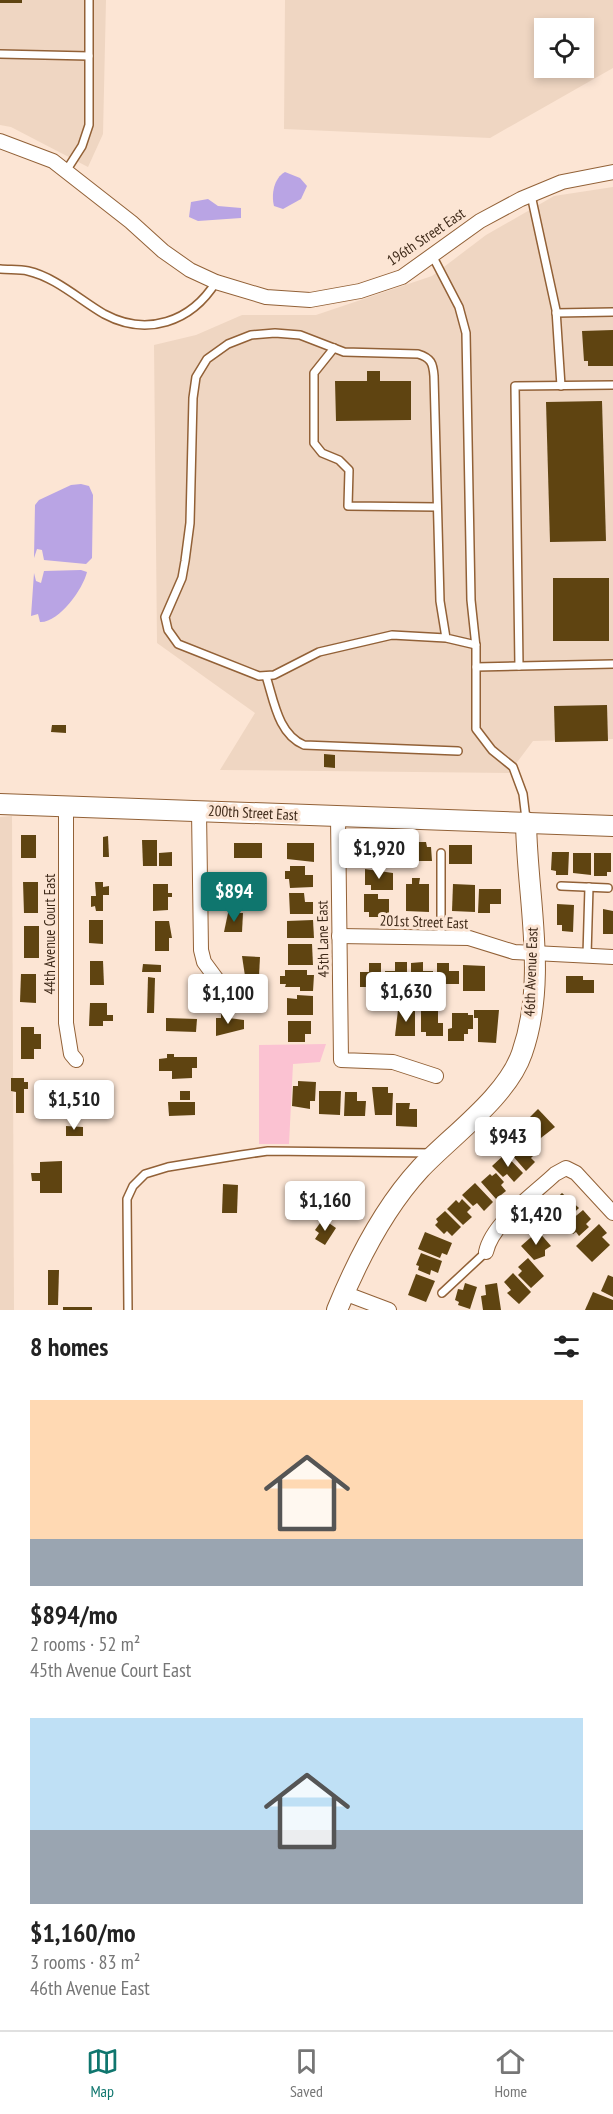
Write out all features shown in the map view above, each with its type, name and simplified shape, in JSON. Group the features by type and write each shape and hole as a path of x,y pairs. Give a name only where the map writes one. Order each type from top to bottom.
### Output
{"street":[{"name":"196th Street East","path":"0,141 53,161 131,222 163,251 190,270 216,282 266,297 310,300 360,291 402,277 433,257 480,221 531,195 562,182 613,172"},
{"name":"200th Street East","path":"0,804 613,826"},
{"name":"44th Avenue Court East","path":"66,806 66,1023 69,1046 76,1060"},
{"path":"199,811 201,950 204,962 218,981"},
{"name":"45th Lane East","path":"338,817 340,1060 393,1062 435,1076"},
{"name":"46th Avenue East","path":"340,1301 387,1212 402,1191 497,1092 521,1056 531,1014 534,953 526,822"},
{"name":"201st Street East","path":"339,936 469,938 514,952 613,957"},
{"path":"486,1251 489,1238 499,1227 566,1168 576,1173 613,1213"},
{"path":"340,1301 389,1310"}],"lane":[{"path":"66,171 82,146 88,125 89,0"},
{"path":"0,54 89,56"},
{"path":"531,195 548,266 556,313 561,386"},
{"path":"433,257 459,308 466,333 471,600 476,645 476,729 492,750 513,767 523,794 526,822"},
{"path":"0,269 28,271 45,278 107,315 144,323 164,323 183,316 198,307 216,282"},
{"path":"556,313 613,312"},
{"path":"446,638 440,611 433,363 428,357 418,354 344,352 300,335 251,335 228,344 207,359 196,377 193,398 190,522 185,561 182,578 165,617 178,644 259,676 274,675 319,652 393,635 446,638 476,645"},
{"path":"334,348 314,373 314,443 322,453 339,460 349,470 348,506 437,507"},
{"path":"519,666 515,386 613,386"},
{"path":"476,667 613,664"},
{"path":"266,676 283,728 289,736 304,745 458,751"},
{"path":"441,853 441,938"},
{"path":"561,886 608,888"},
{"path":"587,956 588,887"},
{"path":"128,1310 127,1200 133,1186 145,1174 168,1167 268,1151 436,1153"},
{"path":"442,1293 486,1251"}],"shaded area":[{"path":"0,0 106,0 103,134 88,167 11,127 0,125"},
{"path":"285,0 613,0 613,68 490,138 284,129"},
{"path":"285,172 300,178 307,186 301,199 283,209 274,206 273,196 278,178"},
{"path":"613,187 613,739 533,741 509,773 220,770 255,713 157,643 154,345 196,335 242,315 316,315 432,276 486,235 554,196"},
{"path":"208,199 218,206 241,208 241,218 198,221 189,217 191,202"},
{"path":"71,485 89,486 93,495 92,558 86,564 44,560 42,550 37,549 34,558 35,505 39,500"},
{"path":"81,570 87,572 85,579 75,596 62,611 47,621 40,622 38,614 31,616 34,573 36,581 41,583 44,571"},
{"path":"12,816 14,1310 0,1310 0,817"},
{"path":"326,1044 320,1062 293,1064 289,1144 259,1144 259,1045"}],"building":[{"path":"0,0 22,0 22,3 0,3"},
{"path":"613,330 613,366 588,366 588,361 584,361 582,331"},
{"path":"367,371 380,371 380,381 411,381 411,420 336,421 335,381 367,381"},
{"path":"602,401 606,541 550,542 546,402"},
{"path":"553,578 609,578 609,641 553,641"},
{"path":"607,705 608,741 555,742 554,706"},
{"path":"52,725 66,725 66,733 51,732"},
{"path":"324,754 335,755 335,768 324,767"},
{"path":"21,835 36,835 36,858 21,858"},
{"path":"108,836 109,857 103,857 103,837"},
{"path":"142,840 157,840 157,866 143,866"},
{"path":"390,842 391,860 386,860 386,864 366,865 365,847 370,847 370,843"},
{"path":"408,842 426,842 427,847 431,847 432,861 409,861"},
{"path":"234,843 262,843 262,858 234,858"},
{"path":"287,843 314,843 314,862 287,859"},
{"path":"449,845 472,845 472,864 449,864"},
{"path":"172,852 172,866 159,866 159,853"},
{"path":"552,852 569,852 568,875 556,875 556,871 551,870"},
{"path":"573,853 591,853 591,875 573,873"},
{"path":"594,853 611,853 611,872 607,872 607,876 594,876"},
{"path":"290,866 305,866 305,875 313,875 313,887 290,888 289,879 285,879 285,871 290,871"},
{"path":"365,869 393,873 393,890 371,890 371,885 365,885"},
{"path":"233,873 243,873 243,878 254,878 254,886 219,887 219,880 233,879"},
{"path":"412,878 420,878 419,884 429,884 429,912 406,911 406,884 412,884"},
{"path":"23,882 38,882 38,913 24,913"},
{"path":"95,882 103,882 103,887 109,886 109,895 103,895 103,911 96,911 95,906 91,907 91,896 96,896"},
{"path":"153,884 168,884 168,893 172,893 172,897 168,897 168,910 153,911"},
{"path":"453,884 475,885 475,912 452,911"},
{"path":"479,889 501,889 501,904 490,904 490,913 478,913"},
{"path":"289,893 304,893 305,902 313,902 313,914 290,914"},
{"path":"364,894 378,894 378,899 389,899 389,917 369,917 369,912 364,912"},
{"path":"557,904 574,905 573,932 562,931 562,925 557,925"},
{"path":"603,909 613,911 613,934 603,934"},
{"path":"228,913 243,913 242,932 224,932"},
{"path":"89,920 103,920 103,944 89,943"},
{"path":"313,920 314,938 287,938 287,921"},
{"path":"155,921 169,921 172,938 169,938 169,951 155,951"},
{"path":"24,926 39,926 39,958 24,958"},
{"path":"288,944 312,944 313,965 288,965"},
{"path":"242,956 260,957 259,976 245,976"},
{"path":"90,961 103,961 104,985 90,985"},
{"path":"395,962 407,962 407,986 385,986 385,971 395,971"},
{"path":"423,962 423,971 433,971 433,986 411,986 411,963"},
{"path":"369,963 381,963 381,987 360,987 360,972 369,972"},
{"path":"437,963 449,963 449,971 459,971 459,984 437,984"},
{"path":"143,964 161,965 161,972 142,972"},
{"path":"463,965 485,966 485,991 463,991"},
{"path":"285,970 307,970 307,975 314,975 313,991 300,991 300,987 285,987 286,984 280,984 280,976 285,976"},
{"path":"21,974 36,974 36,1003 20,1002"},
{"path":"566,976 583,976 583,980 594,980 594,993 566,993"},
{"path":"148,977 155,978 154,1013 147,1013"},
{"path":"297,995 313,996 313,1015 287,1015 287,998 297,999"},
{"path":"90,1003 107,1003 107,1015 113,1015 113,1021 103,1021 103,1026 89,1026"},
{"path":"398,1010 415,1010 415,1036 395,1036"},
{"path":"474,1010 499,1010 496,1043 478,1042 478,1018 474,1018"},
{"path":"421,1011 438,1011 438,1023 443,1023 443,1036 426,1036 426,1032 421,1032"},
{"path":"221,1013 229,1013 229,1018 244,1020 244,1029 216,1036 216,1018 221,1018"},
{"path":"452,1013 473,1015 473,1029 468,1029 468,1034 464,1034 464,1041 448,1041 448,1029 452,1028"},
{"path":"166,1018 197,1019 196,1032 166,1031"},
{"path":"288,1021 311,1021 311,1034 305,1034 305,1042 288,1042"},
{"path":"21,1027 34,1027 34,1034 41,1034 41,1049 34,1049 34,1059 21,1059"},
{"path":"167,1054 174,1054 174,1057 197,1057 197,1068 192,1068 192,1078 172,1079 172,1071 159,1071 159,1059 167,1058"},
{"path":"11,1078 24,1078 24,1082 28,1082 28,1089 24,1089 24,1113 16,1113 16,1092 11,1091"},
{"path":"298,1081 316,1082 315,1101 310,1101 310,1109 292,1106 293,1086 298,1086"},
{"path":"372,1087 388,1087 388,1093 393,1093 392,1115 375,1115"},
{"path":"180,1091 190,1091 190,1100 180,1100"},
{"path":"319,1091 341,1091 340,1115 319,1114"},
{"path":"345,1092 357,1092 357,1101 366,1101 365,1116 344,1116"},
{"path":"168,1102 195,1102 195,1115 169,1116"},
{"path":"396,1103 410,1103 409,1109 417,1109 417,1127 396,1126"},
{"path":"73,1104 95,1104 94,1119 72,1119"},
{"path":"538,1109 555,1127 537,1141 522,1125"},
{"path":"66,1126 83,1127 83,1136 66,1136"},
{"path":"521,1132 539,1150 531,1158 535,1162 526,1171 505,1147"},
{"path":"505,1154 523,1173 514,1182 507,1174 503,1177 492,1166"},
{"path":"62,1161 62,1193 40,1193 40,1181 32,1181 31,1173 40,1173 40,1162"},
{"path":"496,1173 504,1182 501,1185 506,1191 496,1199 481,1182 490,1174 492,1176"},
{"path":"475,1183 493,1202 484,1211 477,1203 473,1206 462,1195"},
{"path":"223,1184 238,1185 237,1213 222,1213"},
{"path":"562,1193 579,1208 564,1222 548,1206"},
{"path":"462,1199 471,1208 467,1212 472,1217 463,1225 447,1209 456,1200 459,1203"},
{"path":"583,1210 591,1219 586,1224 589,1227 579,1236 576,1232 573,1234 565,1225"},
{"path":"445,1211 461,1227 452,1236 447,1231 444,1234 435,1225 438,1222 436,1219"},
{"path":"323,1219 336,1228 325,1245 315,1239 319,1233 315,1230"},
{"path":"599,1224 607,1233 602,1237 610,1245 592,1262 576,1246"},
{"path":"538,1231 551,1246 545,1250 545,1256 534,1260 521,1246"},
{"path":"425,1232 452,1243 447,1255 442,1253 440,1258 418,1249"},
{"path":"421,1253 442,1261 438,1273 431,1270 430,1275 418,1270 419,1266 416,1265"},
{"path":"528,1258 544,1276 531,1288 518,1275 522,1271 518,1267"},
{"path":"48,1270 59,1270 58,1305 48,1305"},
{"path":"513,1273 531,1292 519,1304 507,1293 511,1290 504,1282"},
{"path":"416,1274 435,1281 426,1302 408,1295"},
{"path":"608,1275 613,1277 613,1297 601,1291"},
{"path":"465,1283 477,1287 470,1309 458,1305 459,1302 455,1300 458,1289 463,1290"},
{"path":"497,1283 501,1310 483,1310 481,1296 486,1295 485,1285"},
{"path":"593,1292 613,1300 613,1310 585,1310"},
{"path":"63,1307 92,1307 92,1310 63,1310"}]}
